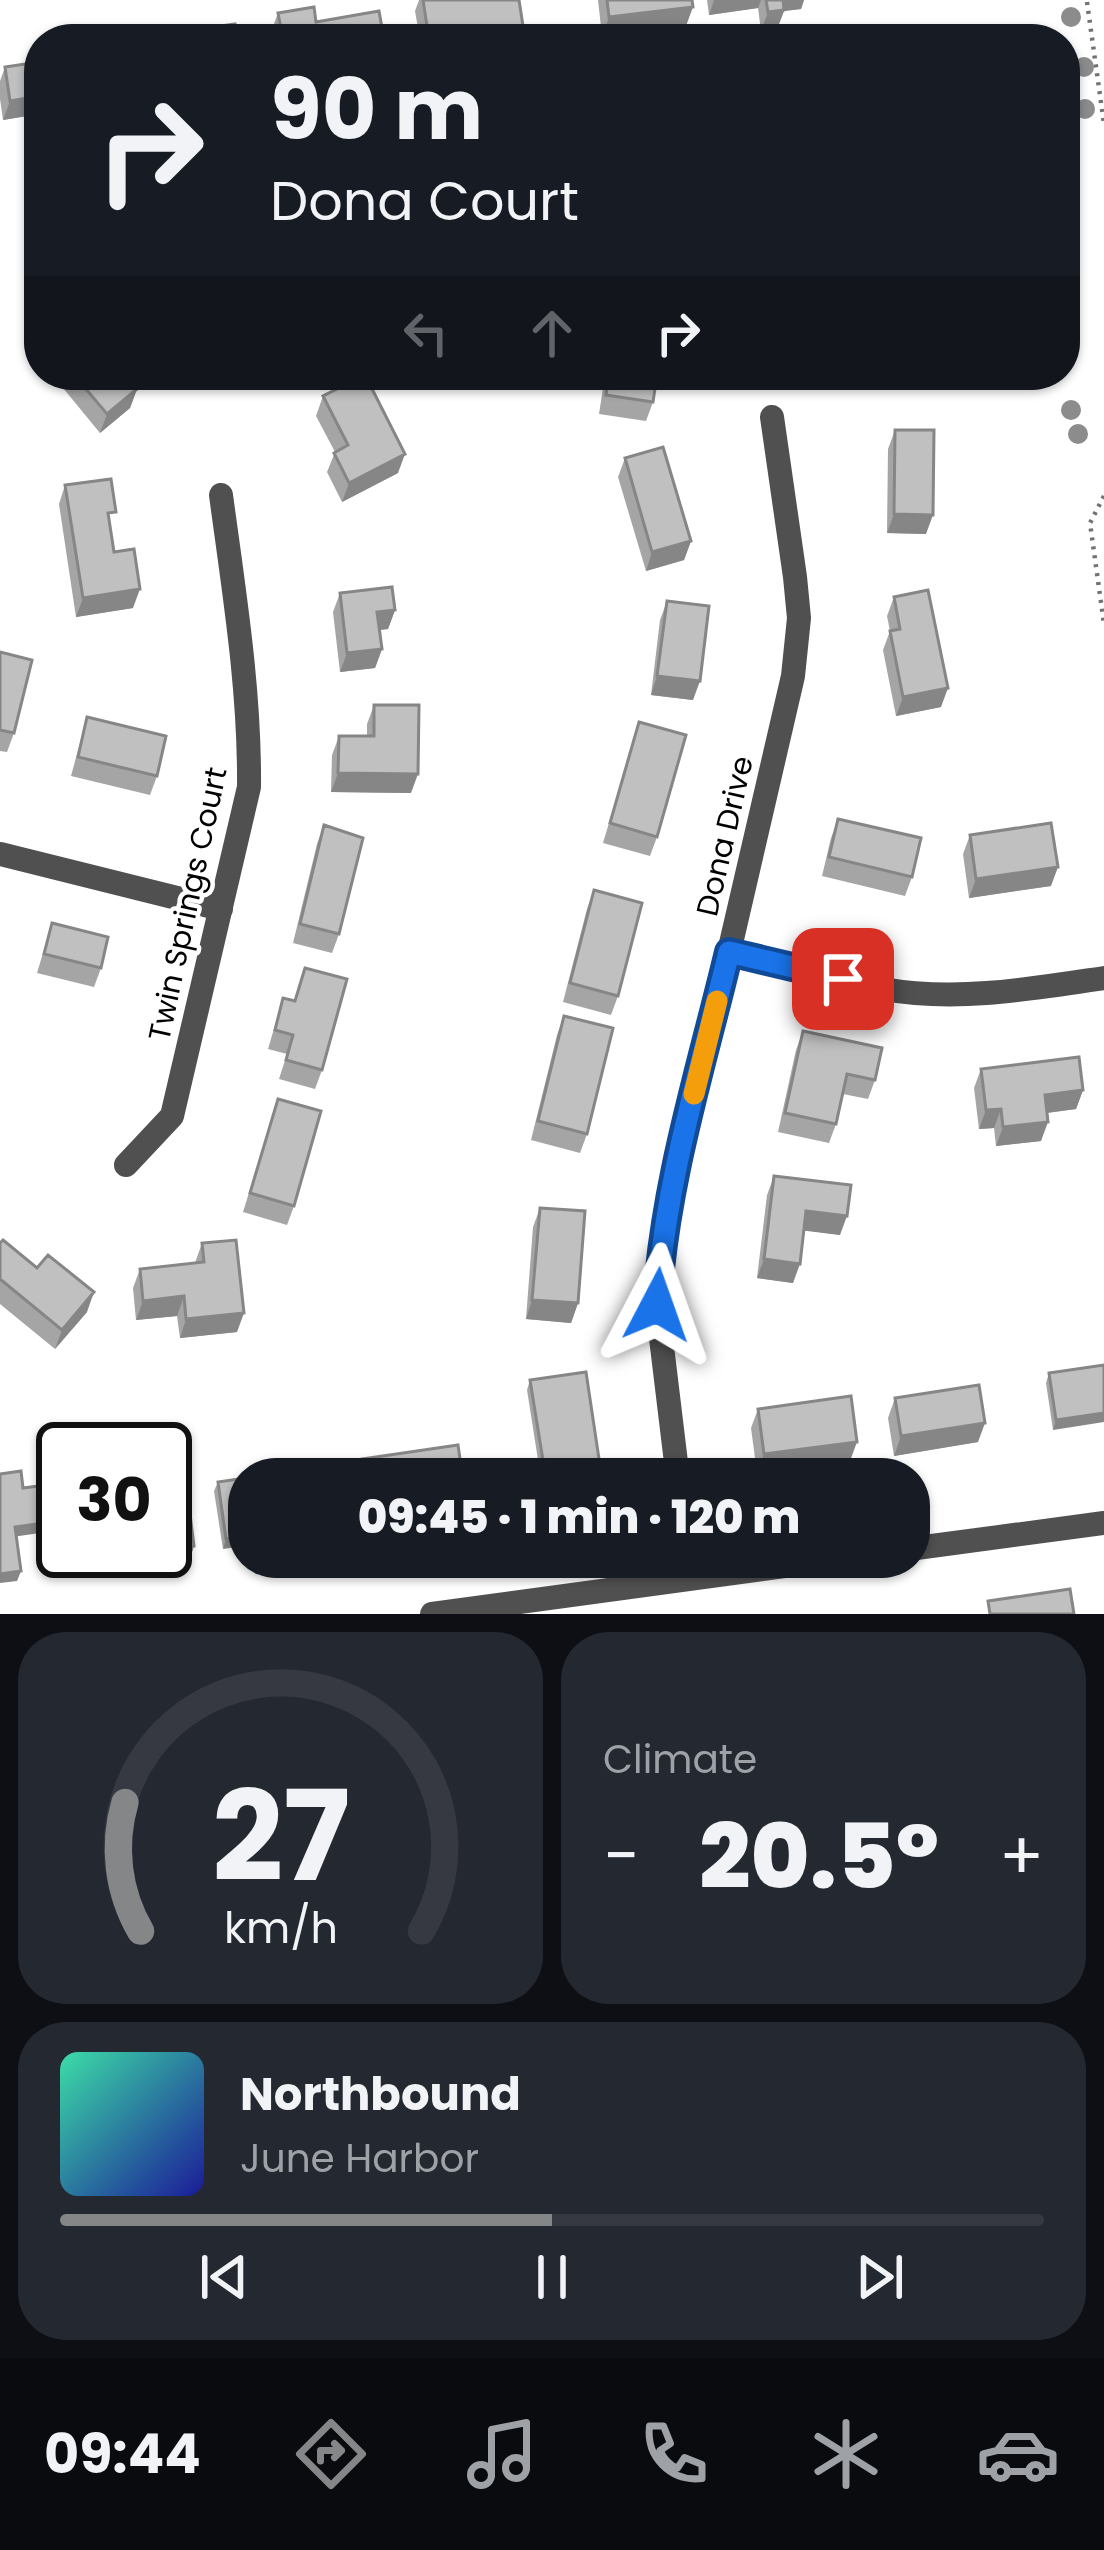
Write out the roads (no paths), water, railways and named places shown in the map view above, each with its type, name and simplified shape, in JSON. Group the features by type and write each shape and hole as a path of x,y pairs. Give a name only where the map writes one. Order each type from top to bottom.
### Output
{"street":[{"name":"Dona Drive","path":"675,1458 657,1305 669,1194 793,676 799,618 772,417"},
{"name":"Twin Springs Court","path":"127,1165 172,1116 249,787 240,635 221,494"},
{"path":"0,854 221,909"},
{"path":"729,952 883,989 942,994 1000,993 1104,978"},
{"path":"930,1546 1104,1523"},
{"path":"432,1614 634,1578"}]}
